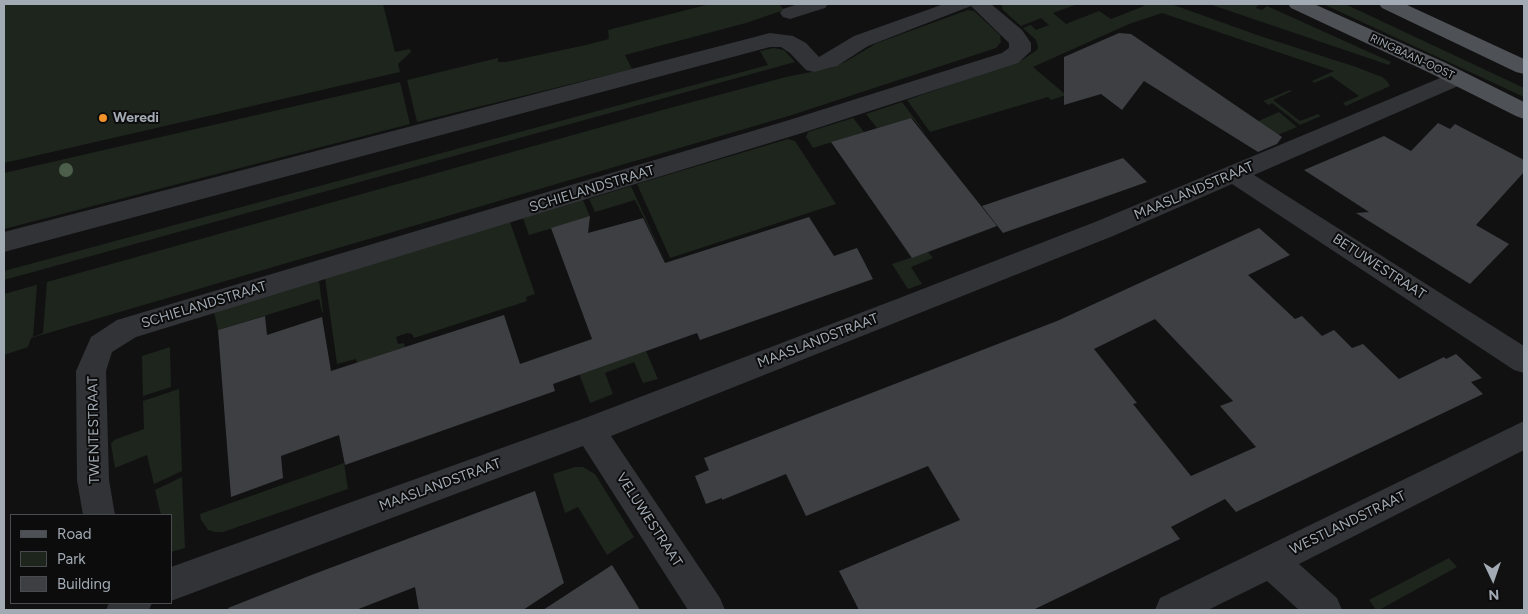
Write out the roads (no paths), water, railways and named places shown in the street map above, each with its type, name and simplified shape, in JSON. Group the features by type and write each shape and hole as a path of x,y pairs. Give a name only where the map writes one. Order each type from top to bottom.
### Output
{"main road":[{"name":"RINGBAAN-OOST","path":"1298,4 1524,111"},
{"path":"1389,4 1524,67"}],"street":[{"path":"790,14 818,4"},
{"path":"4,242 770,40 786,41 798,48 814,64 829,61 860,40 962,4"},
{"name":"SCHIELANDSTRAAT","path":"101,345 127,328 794,126 1010,58 1020,51 1020,43 1015,35 979,4"},
{"name":"MAASLANDSTRAAT","path":"172,584 590,430 1088,235 1457,78"},
{"name":"BETUWESTRAAT","path":"1234,174 1524,361"},
{"name":"TWENTESTRAAT","path":"99,514 93,480 92,371 101,345"},
{"name":"VELUWESTRAAT","path":"590,430 708,610"},
{"name":"WESTLANDSTRAAT","path":"1172,610 1524,436"},
{"path":"1271,562 1325,610"}],"place":[{"name":"Weredi","path":"103,118"}]}
